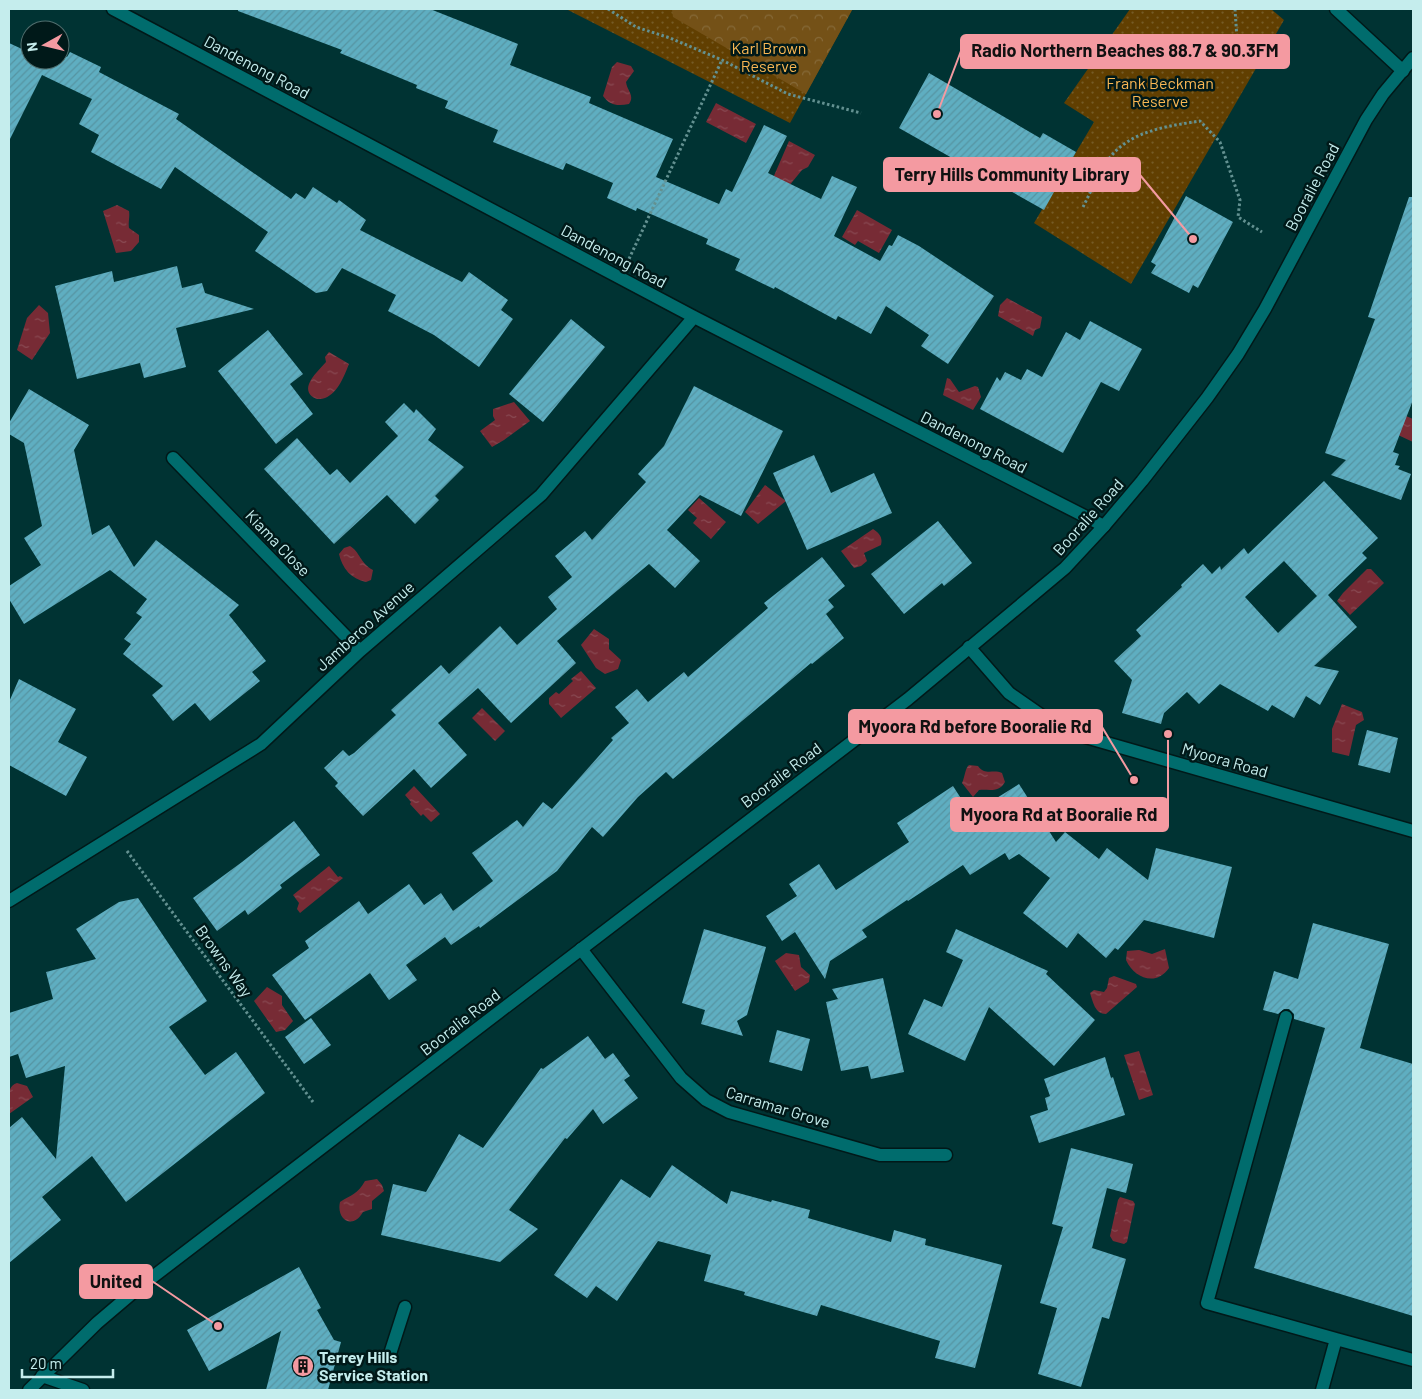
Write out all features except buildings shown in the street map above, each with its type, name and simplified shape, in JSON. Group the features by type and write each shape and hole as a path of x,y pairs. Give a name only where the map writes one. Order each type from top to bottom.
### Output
{"street":[{"name":"Dandenong Road","path":"113,9 694,317 1104,526"},
{"path":"1336,9 1403,71"},
{"name":"Booralie Road","path":"29,1390 97,1323 137,1289 908,699 1065,568 1142,481 1207,398 1238,354 1265,310 1366,120 1383,94 1413,58"},
{"name":"Jamberoo Avenue","path":"9,901 261,744 360,651 541,495 694,317"},
{"name":"Kiama Close","path":"173,458 360,651"},
{"name":"Myoora Road","path":"969,647 1009,694 1042,716 1082,736 1413,831"},
{"name":"Carramar Grove","path":"581,949 681,1078 706,1100 729,1112 880,1155 946,1155"},
{"path":"1286,1017 1207,1303 1413,1360"},
{"path":"389,1357 404,1307"},
{"path":"1322,1390 1336,1339"},
{"path":"42,1376 83,1390"}],"path":[{"path":"608,9 636,26 722,60 788,94 861,113"},
{"path":"1235,9 1238,54"},
{"path":"621,278 722,60"},
{"path":"1084,207 1103,168 1111,156 1125,143 1142,134 1170,126 1200,121 1220,142 1240,200 1238,218 1262,232"},
{"name":"Browns Way","path":"115,834 313,1102"}],"green space":[{"name":"Karl Brown Reserve","path":"566,9 863,9 852,10 790,123"},
{"path":"672,9 880,9 852,10 806,94 673,17"},
{"name":"Frank Beckman Reserve","path":"1130,9 1271,9 1284,20 1131,284 1034,223 1094,122 1064,103"}],"water":[{"path":"617,62 631,66 634,71 626,82 631,95 629,104 614,104 608,102 603,96 612,67"},
{"path":"716,103 756,124 746,143 706,122"},
{"path":"789,141 815,155 808,167 802,170 784,192 770,185"},
{"path":"117,205 129,211 129,228 139,235 139,242 131,251 116,253 103,211"},
{"path":"857,210 892,230 879,253 858,241 855,245 842,237"},
{"path":"1007,298 1042,317 1040,328 1035,330 1033,336 998,316 1000,305"},
{"path":"39,305 48,313 50,333 32,360 17,350 27,318"},
{"path":"329,352 349,364 340,384 330,396 321,399 314,398 308,391 309,384 314,375 326,362 325,357"},
{"path":"947,378 950,379 959,392 975,386 978,387 981,397 973,410 943,395"},
{"path":"514,402 530,421 492,447 480,431 495,420 493,409"},
{"path":"1406,416 1413,419 1413,442 1398,435"},
{"path":"765,485 786,501 758,524 745,512"},
{"path":"699,498 726,522 711,539 693,523 697,518 688,510"},
{"path":"873,529 880,536 881,545 864,553 867,561 861,566 854,568 841,551"},
{"path":"350,546 365,564 373,570 371,580 361,581 352,576 342,564 339,554 344,548"},
{"path":"1367,569 1371,569 1384,583 1350,615 1337,601"},
{"path":"594,629 609,639 609,649 621,660 618,669 605,674 596,668 581,645"},
{"path":"581,671 596,688 561,718 549,704 549,698 556,692 559,694 573,681 571,679"},
{"path":"1342,704 1362,712 1364,720 1356,725 1349,756 1332,752 1332,729"},
{"path":"482,708 505,731 495,741 472,718"},
{"path":"969,765 978,766 986,772 1002,773 1005,782 997,789 979,790 973,797 962,783"},
{"path":"414,786 440,814 431,822 423,814 421,816 405,795"},
{"path":"329,866 338,877 343,878 300,913 297,909 299,903 293,895"},
{"path":"1165,949 1169,968 1164,974 1152,979 1134,972 1126,960 1127,951 1139,950 1152,954"},
{"path":"786,953 799,955 801,967 810,975 809,982 795,991 775,961"},
{"path":"1114,976 1136,984 1137,987 1106,1014 1099,1012 1090,993 1094,990 1104,992 1109,978"},
{"path":"267,987 282,996 282,1005 293,1021 285,1030 276,1032 254,1001"},
{"path":"1139,1051 1153,1095 1139,1100 1124,1055"},
{"path":"17,1083 27,1086 33,1097 9,1114 9,1092 13,1085"},
{"path":"377,1179 384,1191 372,1201 372,1209 363,1212 355,1221 343,1218 340,1214 340,1202 357,1192 365,1181"},
{"path":"1120,1197 1133,1201 1135,1204 1127,1242 1124,1244 1113,1241 1110,1236"}],"place":[{"name":"Radio Northern Beaches 88.7 & 90.3FM","path":"937,114"},
{"name":"Terry Hills Community Library","path":"1193,239"},
{"name":"Myoora Rd at Booralie Rd","path":"1168,734"},
{"name":"Myoora Rd before Booralie Rd","path":"1134,780"},
{"name":"United","path":"218,1326"},
{"name":"Terrey Hills Service Station","path":"303,1366"}]}
